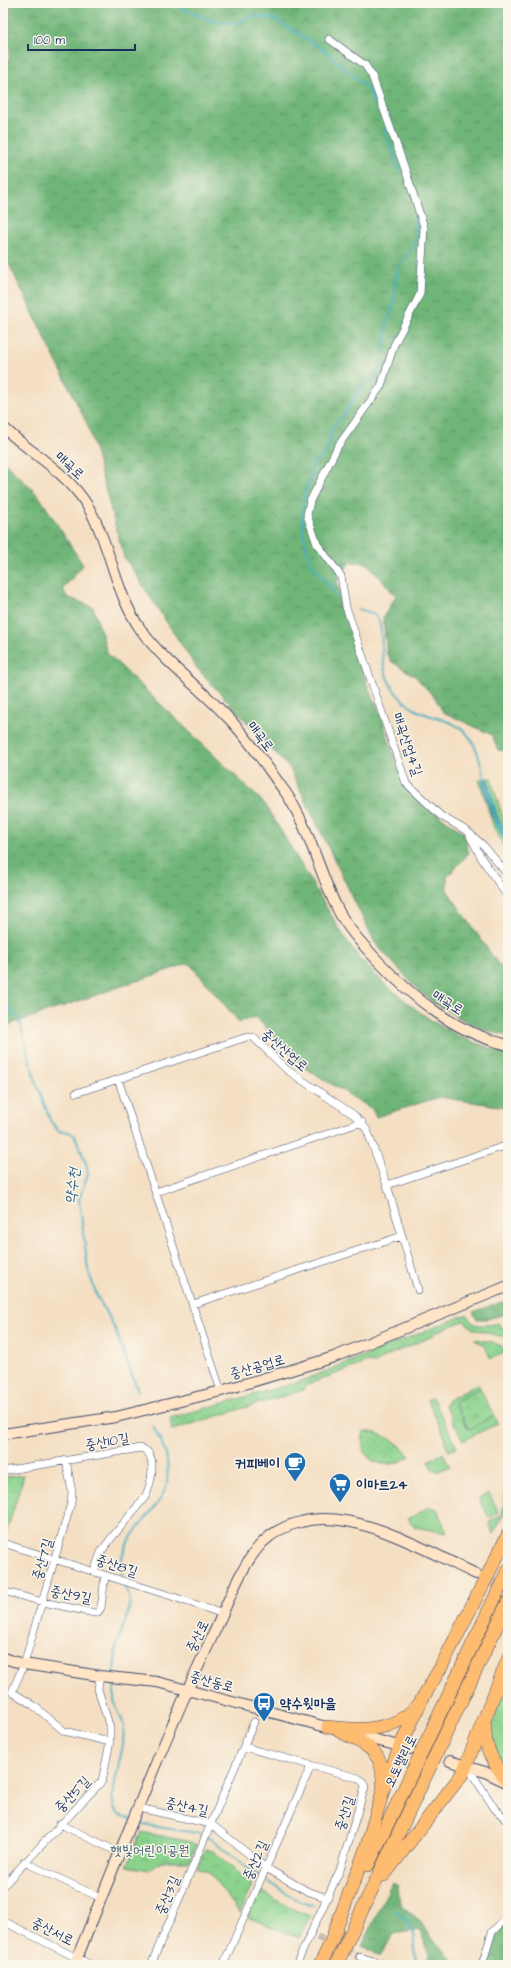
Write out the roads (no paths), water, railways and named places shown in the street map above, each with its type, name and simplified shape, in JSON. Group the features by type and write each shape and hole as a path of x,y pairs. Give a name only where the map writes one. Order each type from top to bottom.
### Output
{"highway":[{"path":"331,1728 364,1730 382,1727 408,1715 422,1699 441,1667 508,1536"},
{"name":"오토밸리로","path":"320,1965 508,1570"},
{"name":"오토밸리로","path":"336,1965 508,1602"},
{"path":"368,1895 463,1774 508,1659"},
{"path":"333,1936 366,1848 383,1792 404,1748 422,1699"},
{"path":"487,1712 485,1741 494,1764 508,1782"},
{"path":"331,1728 363,1743 379,1756 384,1772 383,1792"}],"street":[{"name":"매곡산업4길","path":"329,39 365,65 372,76 424,227 420,294 394,345 381,386 338,446 310,501 307,514 317,544 341,576 346,606 406,783 441,816 467,831 484,846 508,875"},
{"name":"매곡로","path":"3,427 20,444 67,478 88,506 100,532 131,614 153,646 167,662 233,724 286,794 300,815 336,905 354,934 399,984 427,1007 462,1027 508,1045"},
{"path":"467,831 482,859 508,897"},
{"name":"중산산업로","path":"76,1093 247,1037 253,1037 292,1074 362,1122 367,1130 387,1185 418,1290"},
{"path":"118,1080 221,1391"},
{"path":"156,1192 362,1122"},
{"path":"387,1185 508,1145"},
{"path":"193,1304 402,1236"},
{"name":"중산공업로","path":"3,1434 116,1417 221,1391 334,1357 508,1286"},
{"name":"중산10길","path":"3,1471 141,1448 145,1449 148,1453 152,1466 150,1488 145,1497 108,1541 101,1552 94,1572"},
{"name":"중산7길","path":"66,1460 72,1498 56,1558 24,1664 12,1692 33,1705 64,1731 110,1742"},
{"name":"중산로","path":"77,1958 187,1688 240,1577 263,1543 276,1532 302,1521 333,1519 364,1525 404,1541 476,1574"},
{"name":"중산8길","path":"3,1543 56,1558 105,1576 223,1614"},
{"name":"중산9길","path":"3,1591 42,1602 95,1613 101,1608 105,1576"},
{"name":"중산동로","path":"3,1658 24,1664 100,1676 157,1682 187,1688 404,1748"},
{"name":"중산5길","path":"3,1886 102,1781 110,1742 110,1728 98,1689 100,1676"},
{"name":"중산3길","path":"152,1965 254,1722"},
{"name":"중산1길","path":"244,1747 358,1778 363,1782 365,1787 340,1870 317,1920 314,1936 296,1965"},
{"path":"450,1761 498,1777 508,1782"},
{"name":"중산2길","path":"223,1965 311,1766"},
{"path":"467,1766 495,1809 508,1821"},
{"name":"중산4길","path":"139,1808 210,1826 265,1870 326,1900"},
{"path":"60,1824 120,1853"},
{"path":"24,1862 102,1898"},
{"path":"482,1965 492,1932 508,1916"},
{"name":"중산서로","path":"3,1921 91,1965"},
{"path":"360,1957 388,1965"}],"water":[{"path":"487,778 497,816 508,836 508,843 498,829 491,813 482,780"}],"waterway":[{"path":"173,3 182,9 216,22 237,23 253,16 275,19 324,50 368,89 375,105"},
{"path":"384,129 400,172"},
{"path":"337,596 310,562 303,532 302,516 304,493 312,475 312,464 325,454 329,446 331,433 334,426 345,414 355,396 361,389 376,378 385,345 387,323 394,302 395,285 400,265 413,248 417,233 415,218"},
{"path":"358,609 374,614 379,620 383,662 388,679 394,691 416,710 454,724 465,732 476,748 485,781"},
{"name":"약수천","path":"3,1000 19,1019 33,1073 50,1120 59,1131 69,1132 75,1136 86,1163 88,1174 79,1199 88,1270 97,1296 115,1329 138,1391"},
{"path":"123,1580 121,1567 127,1544 157,1504 163,1494 167,1482 165,1451 153,1426"},
{"path":"114,1674 116,1647 129,1610 130,1600 125,1584"},
{"path":"114,1680 114,1701 124,1725 123,1745 112,1796 114,1808 119,1815 131,1819"},
{"path":"137,1822 144,1825 197,1833 213,1840 254,1873 301,1902 314,1906"},
{"path":"395,1910 408,1921 413,1933 417,1965"}],"tunnel":[{"path":"479,1576 508,1590"},
{"path":"317,1937 360,1957"}],"place":[{"name":"커피베이","path":"295,1482"},
{"name":"이마트24","path":"340,1504"},
{"name":"약수윗마을","path":"264,1722"}],"park label":[{"name":"햇빛어린이공원","path":"150,1850"}]}
